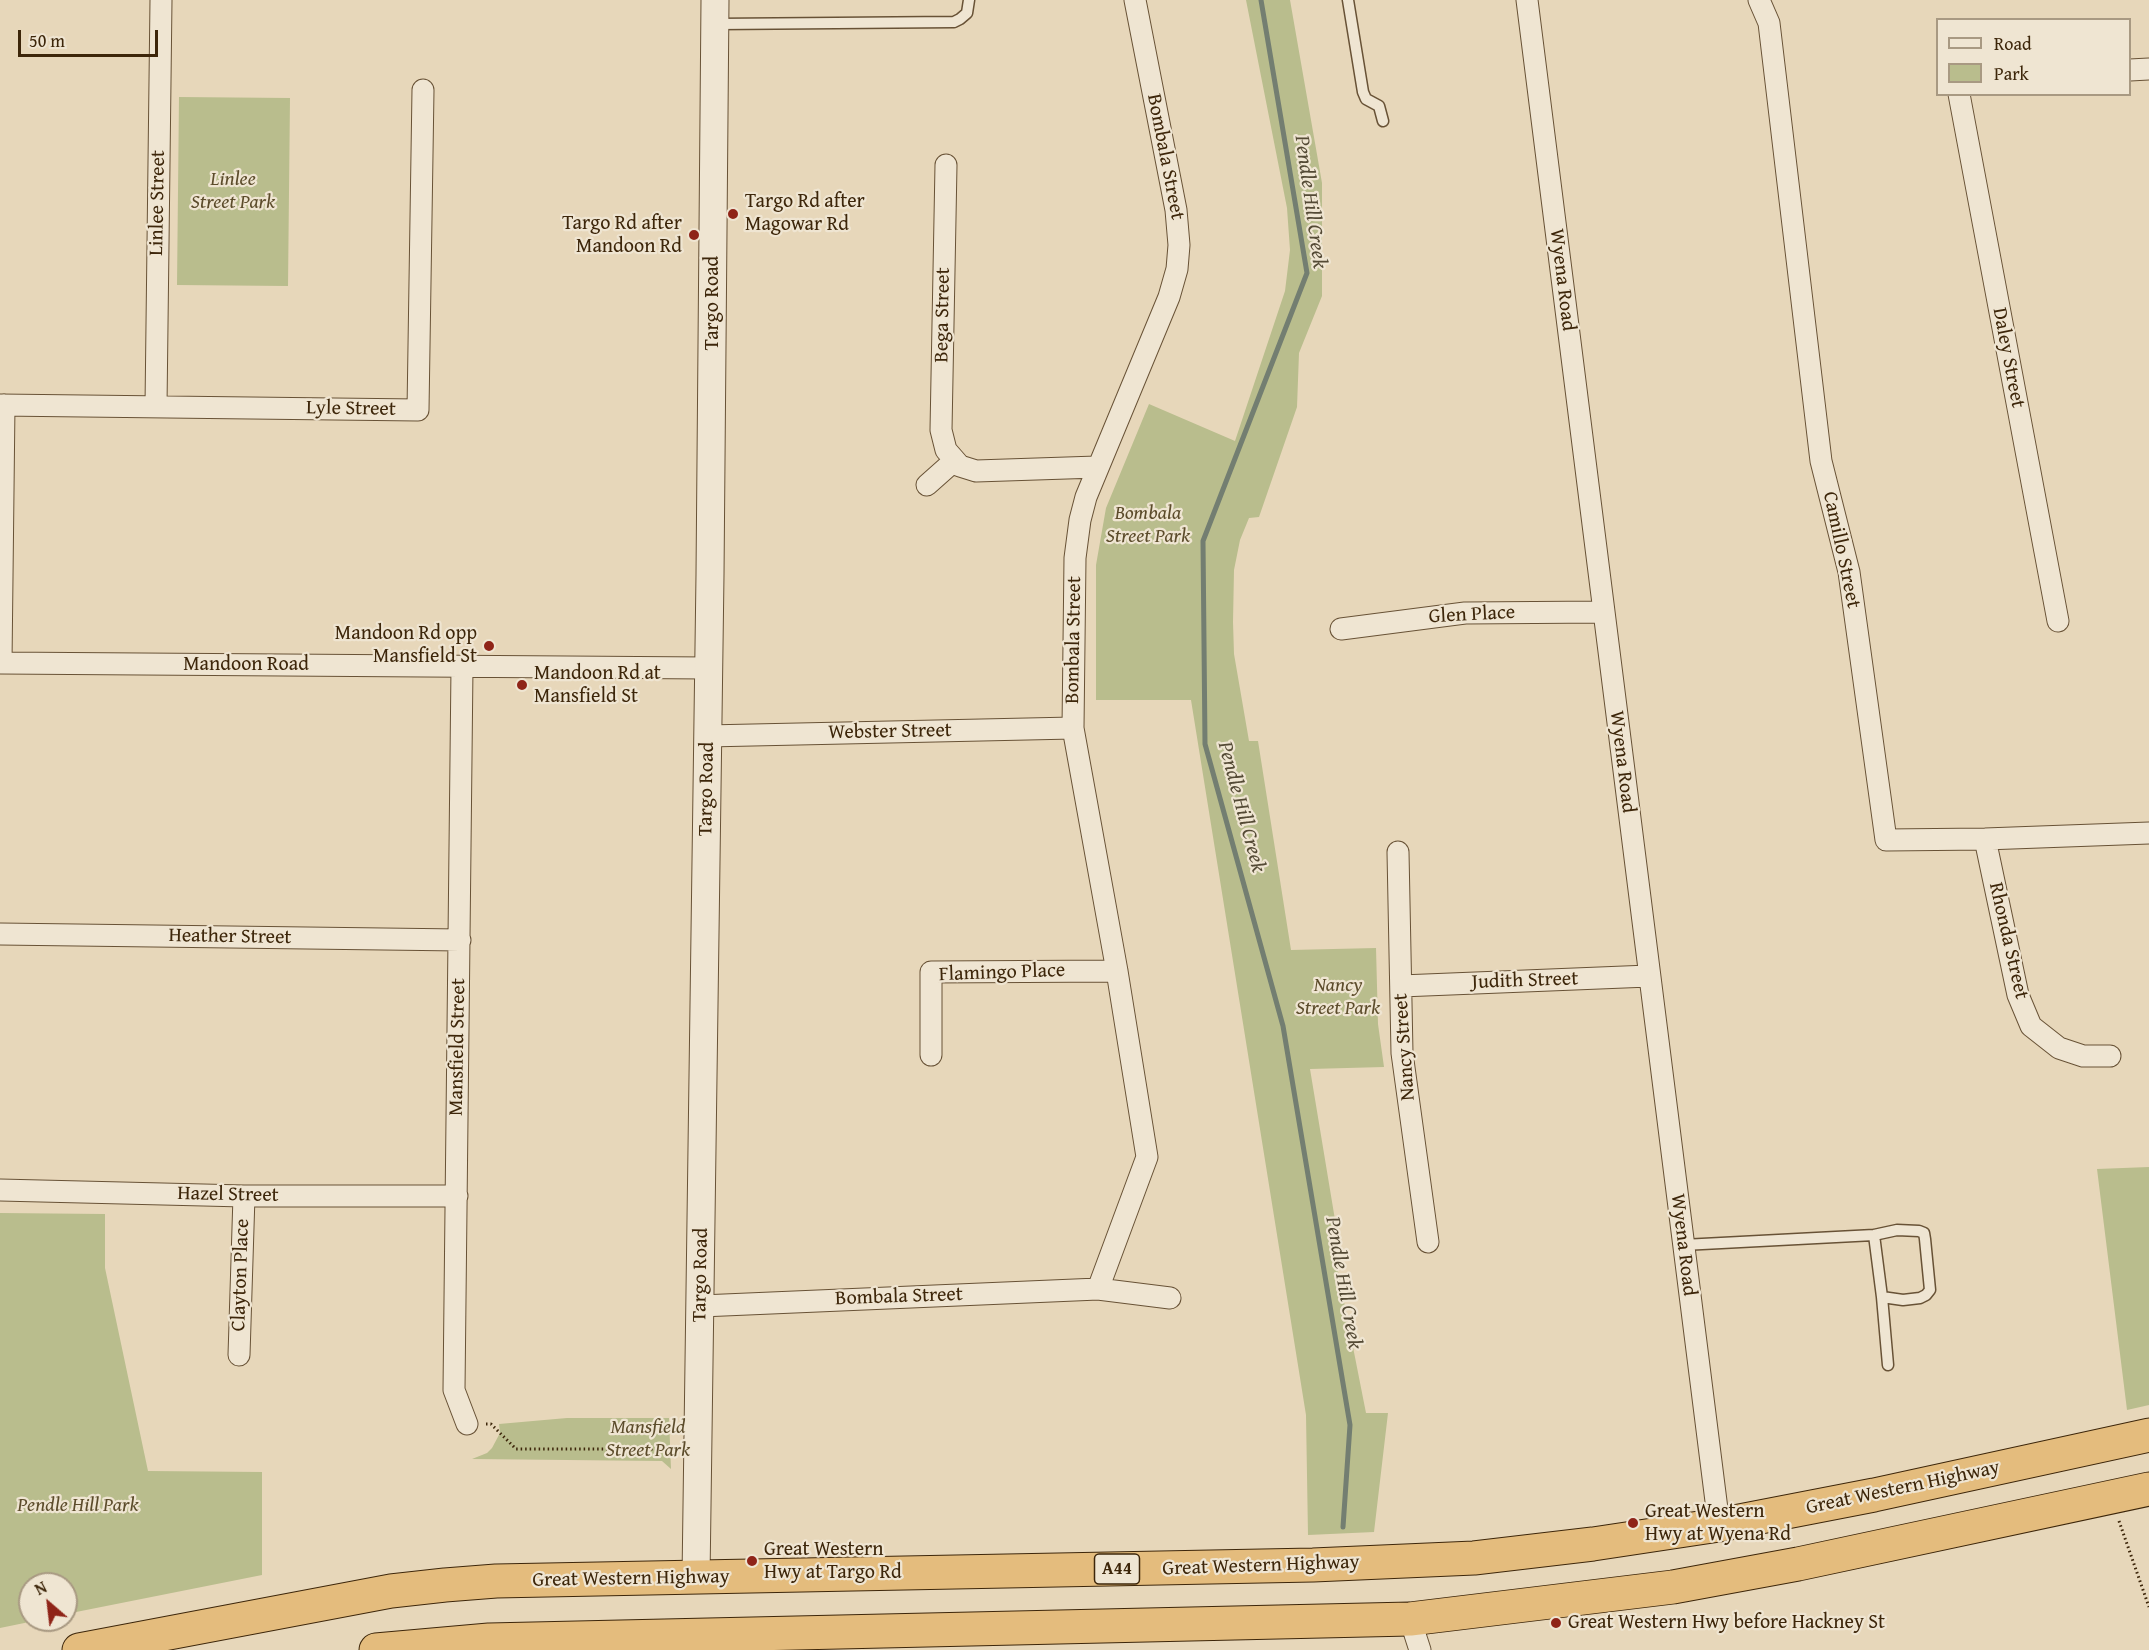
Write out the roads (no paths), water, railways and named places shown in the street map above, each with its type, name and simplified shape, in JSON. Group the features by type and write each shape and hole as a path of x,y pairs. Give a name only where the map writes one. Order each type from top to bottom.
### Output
{"highway":[{"name":"Great Western Highway","path":"80,1650 391,1591 496,1581 1313,1566 1474,1558 1593,1544 1719,1525 1874,1495 2149,1435"},
{"path":"376,1650 489,1640 1410,1619 1673,1587 1798,1564 2149,1489"}],"street":[{"name":"Linlee Street","path":"156,406 161,0"},
{"name":"Bombala Street","path":"1098,1289 1147,1156 1117,971 1073,728 1075,558 1080,520 1086,497 1169,297 1179,257 1176,210 1135,0"},
{"name":"Wyena Road","path":"1527,0 1719,1525"},
{"name":"Camillo Street","path":"1759,0 1769,23 1821,460 1849,572 1886,840 2149,834"},
{"name":"Targo Road","path":"696,1577 715,12"},
{"path":"2131,70 2149,69"},
{"name":"Lyle Street","path":"2,405 418,410 423,90"},
{"name":"Daley Street","path":"1959,96 2058,621"},
{"name":"Bega Street","path":"946,165 941,430 946,450 954,461"},
{"path":"0,663 2,405"},
{"path":"927,484 954,461 960,466 976,471 1097,467"},
{"name":"Glen Place","path":"1341,629 1465,613 1603,612"},
{"name":"Mandoon Road","path":"0,663 708,668"},
{"name":"Mansfield Street","path":"462,667 454,1390 467,1424"},
{"name":"Webster Street","path":"708,736 1073,728"},
{"name":"Rhonda Street","path":"1985,839 2018,995 2031,1026 2059,1048 2082,1056 2110,1056"},
{"name":"Nancy Street","path":"1398,852 1402,1053 1428,1242"},
{"name":"Heather Street","path":"0,934 460,940"},
{"name":"Flamingo Place","path":"931,1055 931,972 1117,971"},
{"name":"Judith Street","path":"1401,986 1649,976"},
{"name":"Hazel Street","path":"0,1190 244,1196 457,1196"},
{"name":"Clayton Place","path":"238,1355 244,1196"},
{"name":"Bombala Street","path":"701,1306 1098,1289 1170,1298"},
{"path":"1410,1619 1420,1650"}],"lane":[{"path":"715,12 954,22 967,13 969,0"},
{"path":"1348,0 1363,92 1366,99 1379,106 1383,121"},
{"path":"1683,1245 1874,1235 1897,1230 1924,1233 1930,1290 1920,1298 1903,1300 1882,1297"},
{"path":"1874,1235 1888,1365"}],"waterway":[{"name":"Pendle Hill Creek","path":"1261,0 1307,273 1203,541 1205,744 1283,1026 1350,1425 1343,1527"}],"place":[{"name":"Targo Rd after Magowar Rd","path":"733,214"},
{"name":"Targo Rd after Mandoon Rd","path":"694,235"},
{"name":"Mandoon Rd opp Mansfield St","path":"489,646"},
{"name":"Mandoon Rd at Mansfield St","path":"522,685"},
{"name":"Great Western Hwy at Wyena Rd","path":"1633,1523"},
{"name":"Great Western Hwy at Targo Rd","path":"752,1561"},
{"name":"Great Western Hwy before Hackney St","path":"1556,1623"}],"park label":[{"name":"Linlee Street Park","path":"233,192"},
{"name":"Bombala Street Park","path":"1148,526"},
{"name":"Nancy Street Park","path":"1338,998"},
{"name":"Mansfield Street Park","path":"648,1440"},
{"name":"Pendle Hill Park","path":"78,1506"}]}
